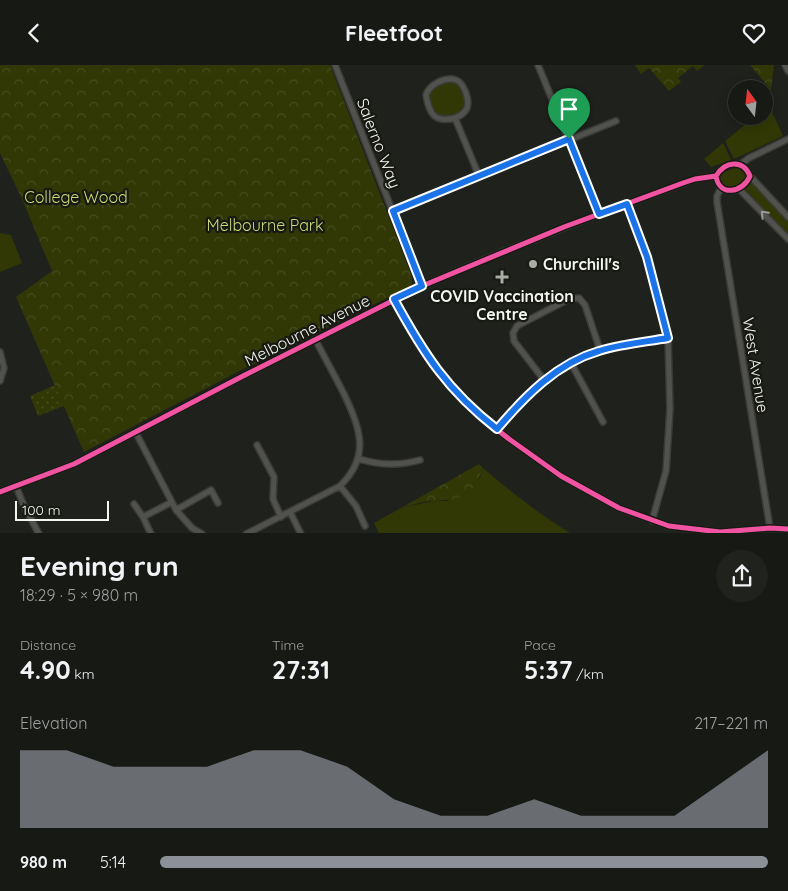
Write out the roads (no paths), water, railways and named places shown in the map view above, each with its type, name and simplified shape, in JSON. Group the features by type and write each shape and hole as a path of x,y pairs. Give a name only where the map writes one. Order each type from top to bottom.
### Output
{"street":[{"name":"Salerno Way","path":"336,65 422,286"},
{"path":"538,65 599,214"},
{"path":"785,65 788,71"},
{"path":"446,80 460,82 467,98 468,106 464,113 455,119 442,121 434,117 426,95 430,87 446,80"},
{"path":"455,119 479,176"},
{"path":"393,211 616,121"},
{"name":"Melbourne Avenue","path":"0,492 74,464 315,339 422,286 599,214 695,179 716,176 719,170 726,166 741,164 749,158 788,139"},
{"path":"741,164 750,177 788,217"},
{"path":"716,176 721,188 730,190 739,189 747,183 750,177"},
{"name":"West Avenue","path":"721,188 716,202 770,528"},
{"path":"739,189 788,239"},
{"path":"627,204 647,257 668,338 670,409 666,471 652,521"},
{"path":"544,380 514,341 513,333 517,326 569,299 579,298 585,305 600,350"},
{"path":"394,299 418,342 438,371 477,414 561,476 619,508 685,531 735,532 770,528 788,529"},
{"path":"497,429 544,380 570,363 600,350 668,338"},
{"path":"246,533 340,486 351,473 359,459 360,440 357,424 315,339"},
{"path":"0,352 4,368 0,381"},
{"path":"570,363 603,422"},
{"path":"136,433 176,510 192,528 202,533"},
{"path":"257,445 274,477 273,499 281,517"},
{"path":"359,459 386,465 420,460"},
{"path":"16,486 24,506 39,533"},
{"path":"340,486 356,506 365,526"},
{"path":"176,510 211,490 218,503"},
{"path":"143,517 172,502"},
{"path":"134,504 152,533"},
{"path":"290,512 301,533"}],"place":[{"name":"Churchill's","path":"533,264"},
{"name":"COVID Vaccination Centre","path":"502,277"}],"park label":[{"name":"College Wood","path":"76,197"},
{"name":"Melbourne Park","path":"265,225"}]}
